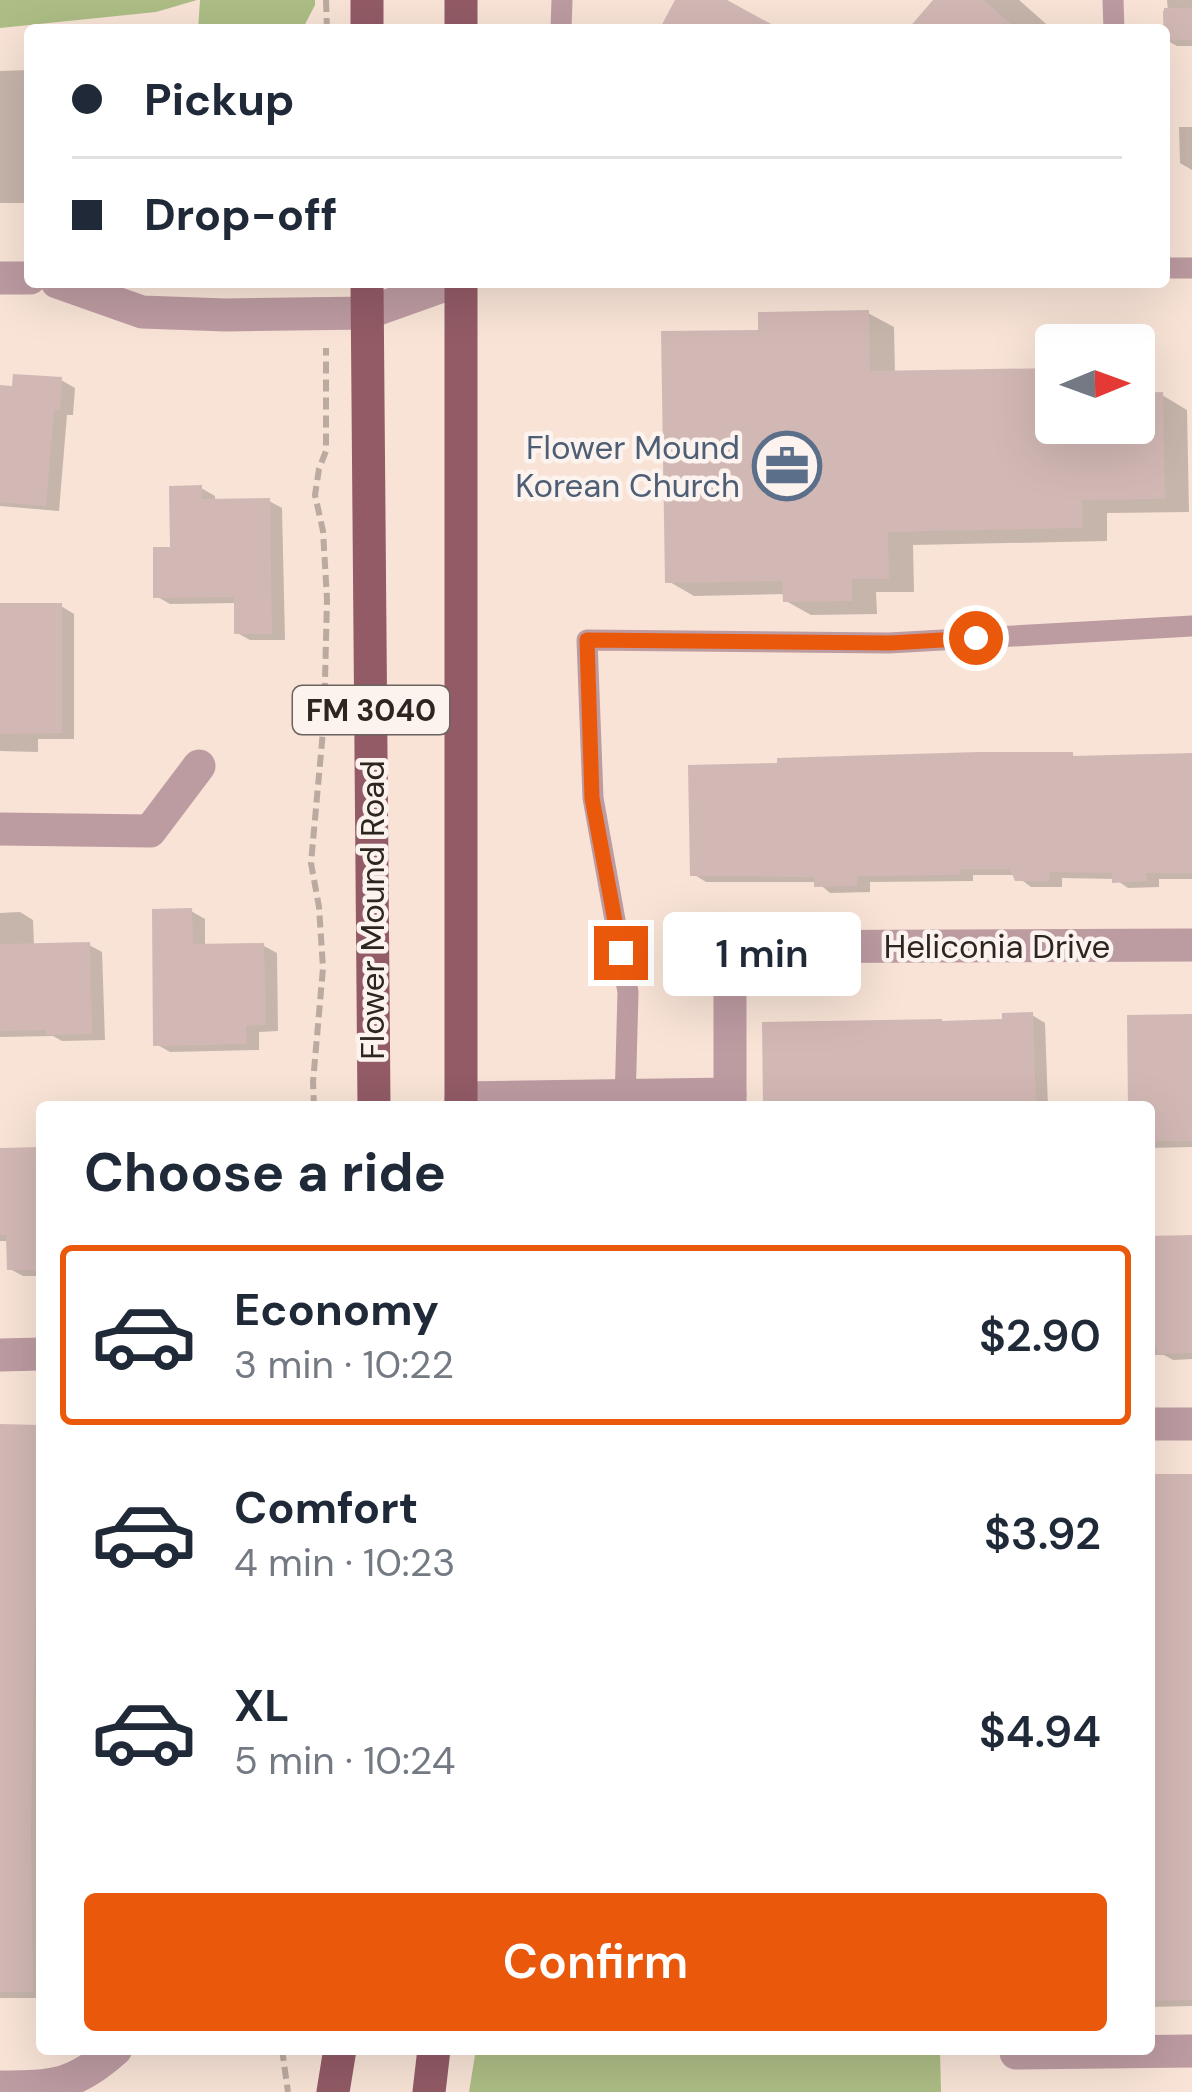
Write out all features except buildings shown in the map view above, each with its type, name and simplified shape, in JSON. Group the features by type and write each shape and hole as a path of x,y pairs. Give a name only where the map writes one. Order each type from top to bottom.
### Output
{"main road":[{"name":"FM 3040","path":"457,288 461,1101"},
{"name":"Flower Mound Road","path":"367,297 374,1101"},
{"path":"333,2092 339,2055"},
{"path":"429,2092 433,2055"}],"street":[{"path":"75,288 142,312 226,315 421,288"},
{"path":"0,829 150,831 199,766"},
{"name":"Heliconia Drive","path":"730,1101 730,947 1192,945"},
{"path":"625,1101 730,1101"},
{"path":"0,1355 36,1354"},
{"path":"1155,1424 1192,1424"},
{"path":"1155,2051 1192,2051"},
{"path":"0,2087 61,2085 91,2071 109,2055"}],"lane":[{"path":"625,1101 628,992 592,798 587,640 890,643 1192,626"}],"path":[{"path":"314,1101 323,954 311,862 324,720 327,599 323,531 315,495 326,451 326,358"},
{"path":"283,2055 287,2092"}],"green space":[{"path":"0,0 197,0 156,12 0,28"},
{"path":"200,0 315,0 305,24 198,24"},
{"path":"475,2055 940,2055 941,2092 469,2092"}],"place":[{"name":"Flower Mound Korean Church","path":"787,466"}],"route":[{"path":"621,953 592,798 587,640 890,643 976,638"}]}
